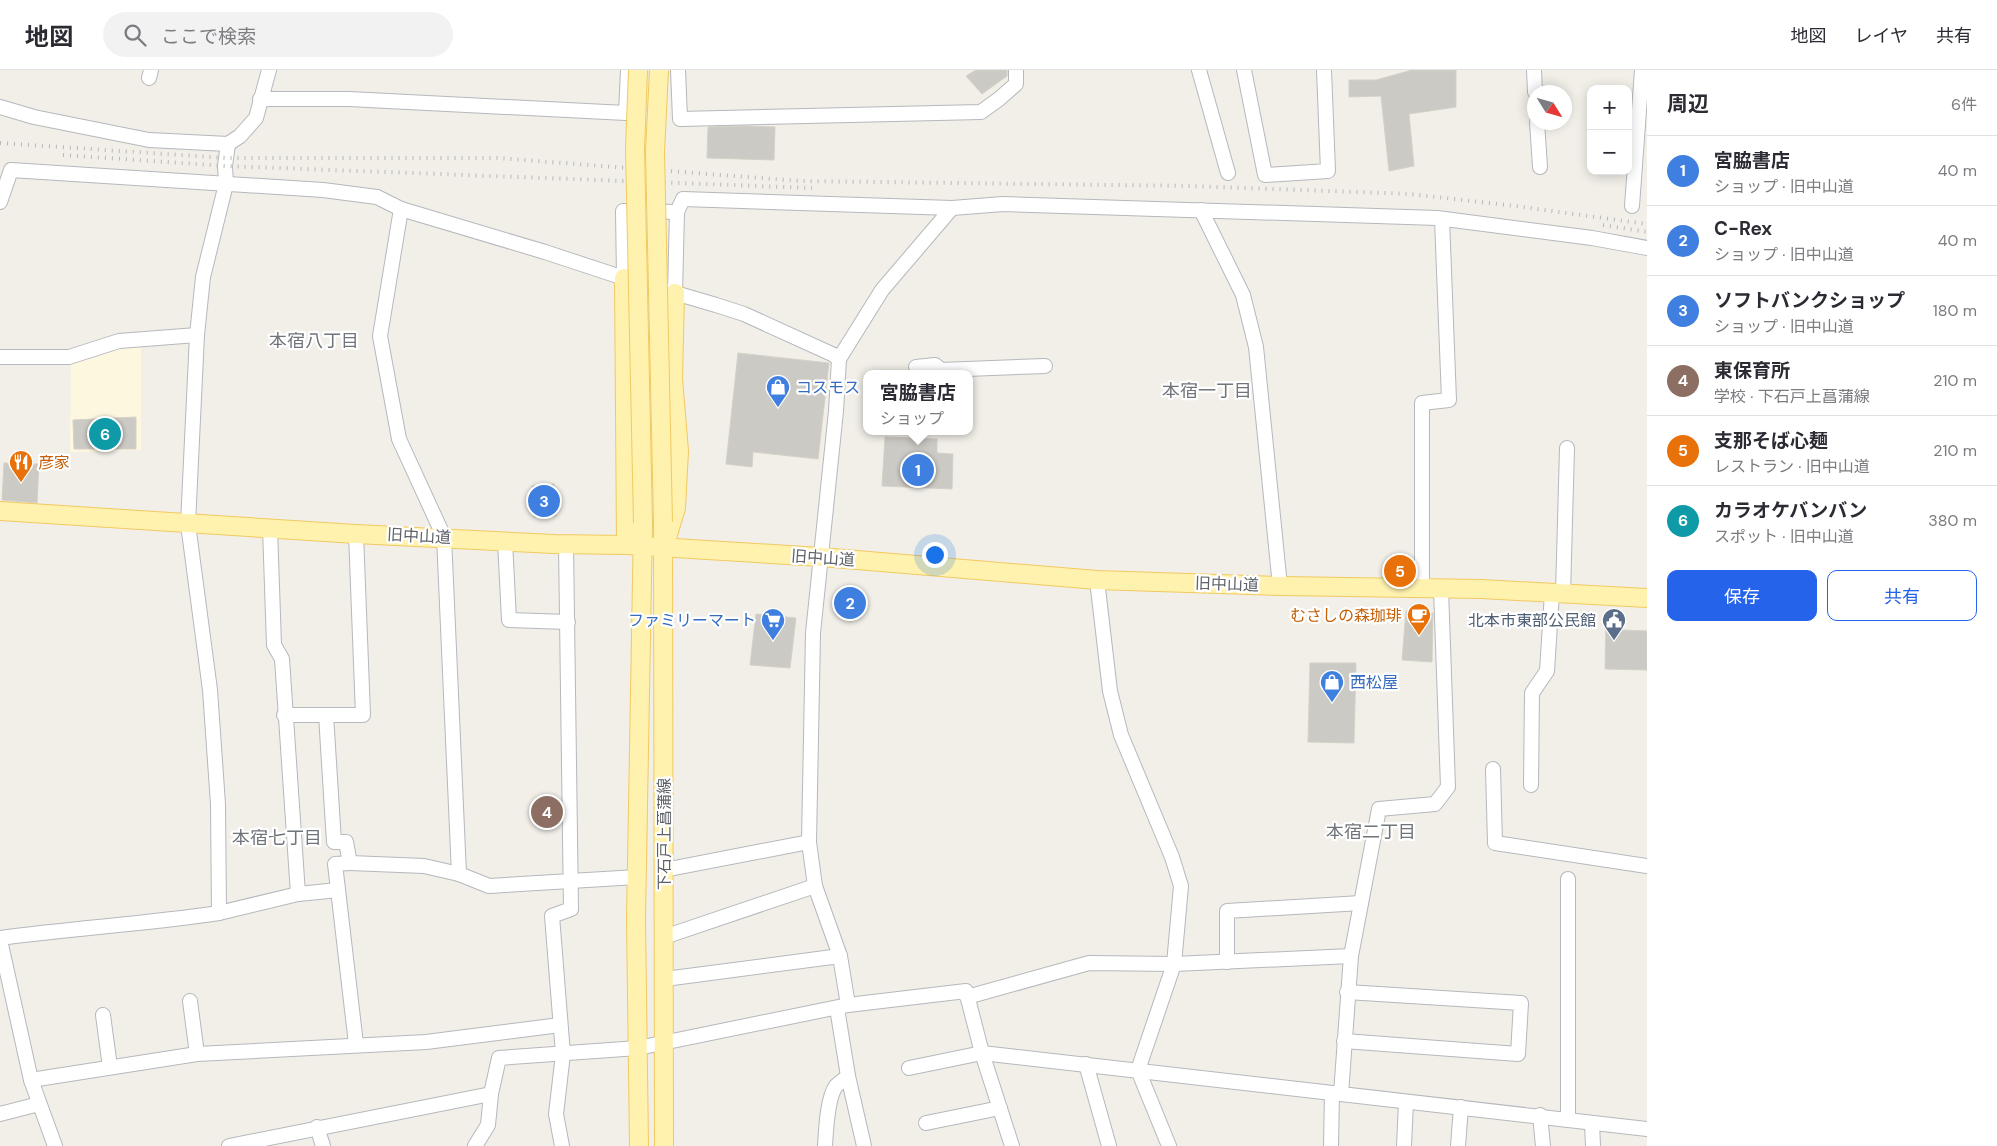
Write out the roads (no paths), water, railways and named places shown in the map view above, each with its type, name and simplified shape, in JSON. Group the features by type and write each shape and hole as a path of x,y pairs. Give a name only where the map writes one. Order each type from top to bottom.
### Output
{"main road":[{"name":"下石戸上菖蒲線","path":"638,70 635,149 644,547 637,877 639,1146"},
{"name":"下石戸上菖蒲線","path":"659,70 655,152 664,548 664,1146"},
{"path":"624,278 626,546"},
{"path":"664,548 676,508 679,451 673,379 675,293"},
{"name":"旧中山道","path":"0,511 356,534 821,557 1097,580 1441,589 1647,598"}],"street":[{"path":"0,107 34,117 148,140 228,144 240,136 256,118 269,70"},
{"path":"260,100 348,99 626,113 628,70"},
{"path":"678,70 680,119 981,112 1016,84 1016,70"},
{"path":"1199,70 1228,172"},
{"path":"1244,70 1265,175 1328,172 1324,70"},
{"path":"1534,70 1535,85"},
{"path":"1632,206 1642,70"},
{"path":"1538,130 1540,166"},
{"path":"219,914 218,804 210,690 188,524 197,335 203,277 226,184 228,144"},
{"path":"0,202 11,170 323,190 377,197 401,209 744,314 839,359"},
{"path":"675,293 677,212 683,198 952,208 1003,204 1442,219 1592,238 1647,248"},
{"path":"864,1146 848,1076 840,956 815,886 809,842 813,633 836,412 839,359 882,290 952,208"},
{"path":"401,209 380,336 399,439 444,538 459,874"},
{"path":"1201,210 1243,295 1256,347 1280,586"},
{"path":"624,278 623,211 677,212"},
{"path":"1422,589 1422,403 1450,400 1442,219"},
{"path":"0,357 68,357 119,341 197,335"},
{"path":"916,366 935,365 941,370 1045,366"},
{"path":"1531,785 1532,693 1547,671 1558,593 1567,448"},
{"path":"270,528 274,645 282,659 284,715 298,894"},
{"path":"284,715 363,715 356,534"},
{"path":"505,541 509,620 568,622"},
{"path":"562,1146 556,1114 562,1054 552,916 571,909 566,544"},
{"path":"1097,580 1110,691 1121,735 1137,769 1172,857 1181,886 1174,964 1138,1070 1168,1146"},
{"path":"1330,1146 1344,1041 1351,956 1379,809 1435,804 1448,787 1441,589"},
{"path":"326,715 334,842 346,842 350,863"},
{"path":"1493,769 1495,843 1647,866"},
{"path":"664,870 809,842"},
{"path":"356,1044 335,864 424,866 459,874 489,886 637,877"},
{"path":"1568,879 1568,1120"},
{"path":"664,937 815,886"},
{"path":"55,1146 31,1080 0,939 60,930 167,921 219,914 298,894 338,890"},
{"path":"1227,962 1227,911 1361,903"},
{"path":"665,979 840,956"},
{"path":"967,997 1089,963 1174,964 1351,956"},
{"path":"474,1146 488,1125 491,1094 499,1058 638,1048 843,1007 966,991 982,1053 1012,1146"},
{"path":"1344,1041 1518,1054 1521,1003 1347,992"},
{"path":"190,1002 197,1054"},
{"path":"103,1015 110,1067"},
{"path":"31,1080 197,1054 356,1044 426,1042 560,1025"},
{"path":"909,1068 982,1053 1647,1129"},
{"path":"1086,1064 1109,1146"},
{"path":"825,1146 831,1098 835,1087 848,1076"},
{"path":"230,1146 317,1127 491,1094"},
{"path":"1404,1146 1406,1102"},
{"path":"0,1114 39,1104"},
{"path":"1458,1146 1461,1107"},
{"path":"926,1123 1000,1108"},
{"path":"1540,1116 1543,1146"},
{"path":"1592,1123 1593,1146"},
{"path":"317,1127 323,1146"}],"railway":[{"path":"0,143 226,158 497,158 800,181 1192,186 1410,194 1647,224"},
{"path":"63,155 225,166 812,188"},
{"path":"1603,225 1647,232"}],"place":[{"name":"コスモス","path":"778,408"},
{"name":"カラオケバンバン","path":"105,434"},
{"name":"宮脇書店","path":"918,470"},
{"name":"彦家","path":"21,483"},
{"name":"ソフトバンクショップ","path":"544,501"},
{"name":"支那そば心麺","path":"1400,571"},
{"name":"C-Rex","path":"850,603"},
{"name":"むさしの森珈琲","path":"1419,636"},
{"name":"ファミリーマート","path":"773,641"},
{"name":"北本市東部公民館","path":"1614,641"},
{"name":"西松屋","path":"1332,703"},
{"name":"東保育所","path":"547,812"}],"district":[{"name":"本宿八丁目","path":"314,341"},
{"name":"本宿一丁目","path":"1207,391"},
{"name":"本宿二丁目","path":"1371,832"},
{"name":"本宿七丁目","path":"277,838"}]}
